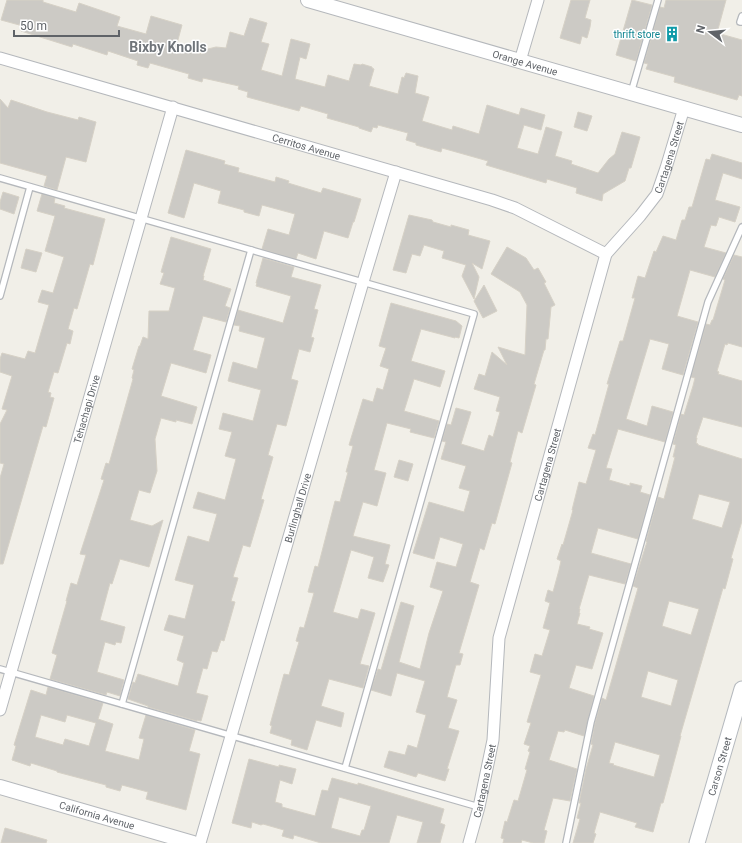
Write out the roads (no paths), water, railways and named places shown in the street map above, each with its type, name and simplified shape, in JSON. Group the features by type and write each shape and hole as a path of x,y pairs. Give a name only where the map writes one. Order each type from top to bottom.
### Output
{"main road":[{"name":"Carson Street","path":"697,843 742,689"}],"street":[{"name":"Orange Avenue","path":"308,0 742,125"},
{"path":"520,61 538,0"},
{"name":"Cerritos Avenue","path":"0,58 492,200 515,208 606,254"},
{"name":"Tehachapi Drive","path":"0,710 5,671 173,108"},
{"name":"Cartagena Street","path":"469,843 479,807 492,740 499,638 606,254 640,216 657,194 684,108"},
{"name":"Burlinghall Drive","path":"200,843 396,172"},
{"name":"California Avenue","path":"0,787 193,843"}],"lane":[{"path":"631,93 658,0"},
{"path":"742,16 740,22 742,22"},
{"path":"0,178 474,314 345,768"},
{"path":"0,296 30,187"},
{"path":"566,843 591,722 708,302 742,227"},
{"path":"122,704 251,250"},
{"path":"5,671 479,807"}],"place":[{"name":"thrift store","path":"672,34"}],"district":[{"name":"Bixby Knolls","path":"168,47"}]}
